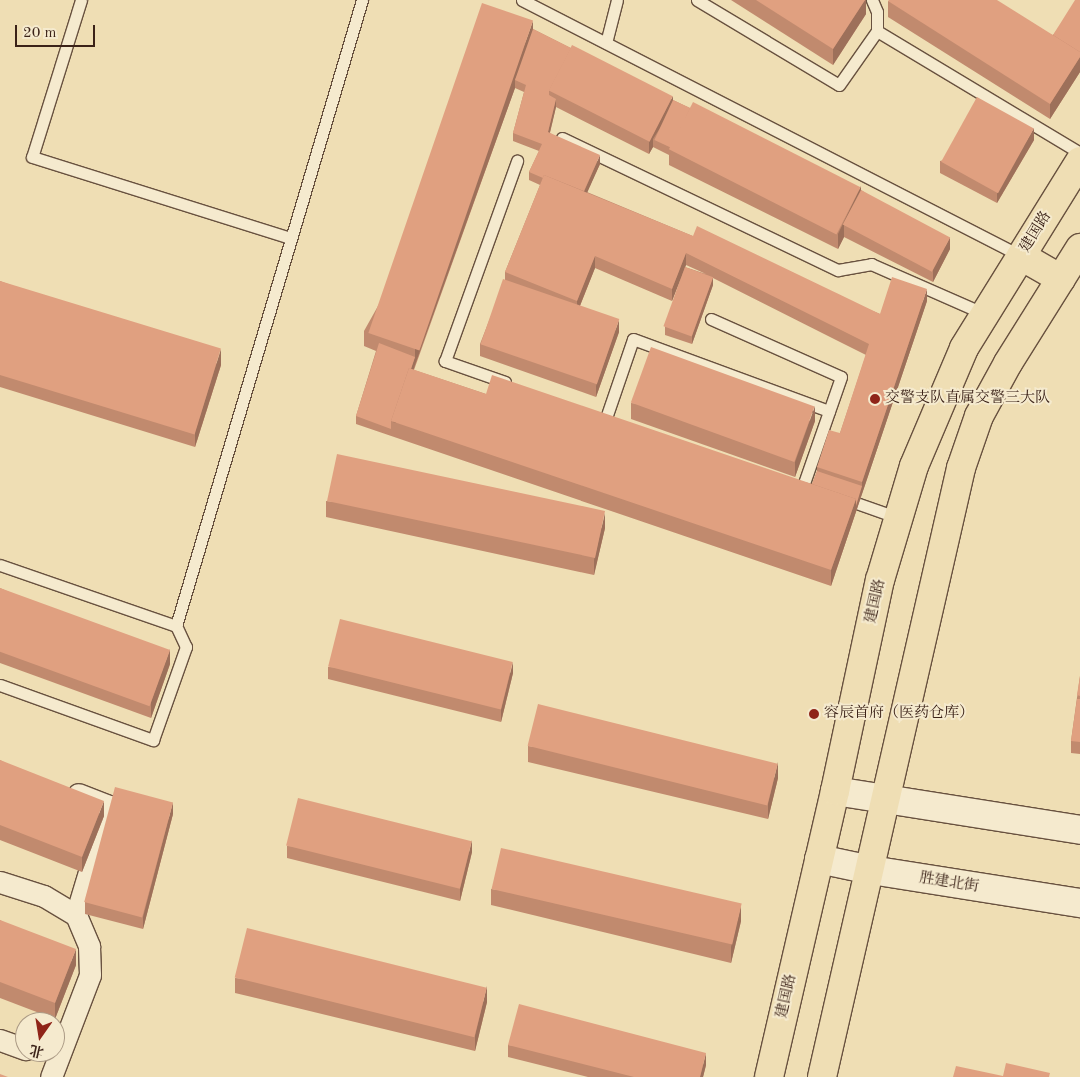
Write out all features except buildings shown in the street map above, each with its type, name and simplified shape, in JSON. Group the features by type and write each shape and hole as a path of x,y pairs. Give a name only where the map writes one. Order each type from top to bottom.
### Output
{"main road":[{"name":"建国路","path":"769,1077 835,791 880,580 914,466 936,409 964,348 1080,161"},
{"path":"822,1077 871,870 884,800 961,468 979,416 1008,363 1080,248"},
{"path":"1021,256 1061,279"},
{"path":"835,791 1080,830"},
{"name":"胜建北街","path":"819,859 871,870 1080,903"}],"street":[{"path":"55,785 109,806 76,915"},
{"path":"0,882 44,896 76,915 89,946 90,974 54,1069"},
{"path":"0,1040 15,1045"}],"lane":[{"path":"81,0 32,157 291,238"},
{"path":"0,685 153,740 186,647 176,626 362,0"},
{"path":"522,0 1021,256"},
{"path":"606,43 617,0"},
{"path":"697,0 839,85 877,31 877,12 872,0"},
{"path":"877,31 1080,153"},
{"path":"562,138 838,270 871,264 985,314"},
{"path":"517,386 445,361 518,162"},
{"path":"711,319 841,377 829,411 808,487 787,481"},
{"path":"606,418 633,339 829,411"},
{"path":"859,504 899,518"},
{"path":"0,565 176,626"}],"place":[{"name":"交警支队直属交警三大队","path":"875,399"},
{"name":"容辰首府（医药仓库）","path":"814,714"}]}
